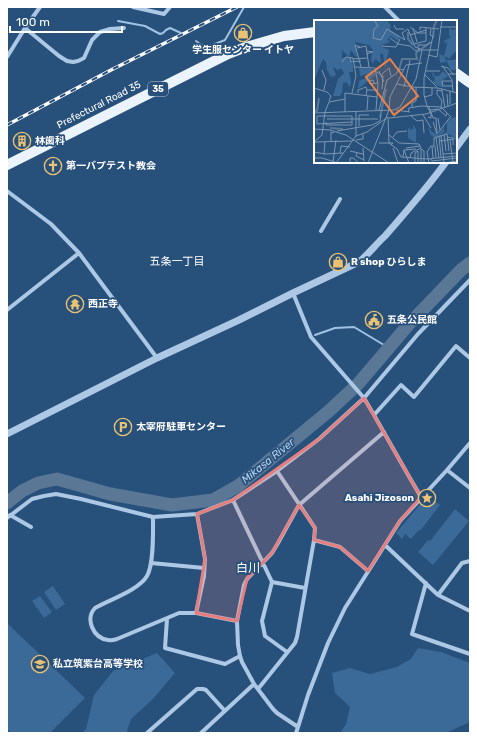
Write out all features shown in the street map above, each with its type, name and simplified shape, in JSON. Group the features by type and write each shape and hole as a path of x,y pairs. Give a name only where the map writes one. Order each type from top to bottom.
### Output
{"main road":[{"name":"Prefectural Road 35","path":"7,165 228,54 284,36 314,32"},
{"path":"457,74 470,83"}],"street":[{"path":"7,57 40,7"},
{"path":"133,7 164,14 170,7"},
{"path":"385,7 398,20"},
{"path":"25,28 59,56 67,61 73,62 84,58 92,40 100,32 110,29 124,28"},
{"path":"457,147 470,129"},
{"path":"7,434 157,358 352,266 362,259 390,229 424,191 445,163"},
{"path":"7,191 51,224 79,253 157,358"},
{"path":"321,231 340,199"},
{"path":"7,310 79,253"},
{"path":"31,527 8,516 32,499 56,494 153,517 197,514 233,500 277,471 319,439 363,397 418,334 470,280"},
{"path":"293,293 312,337 363,397 422,497"},
{"path":"374,415 401,385 414,397 456,346 470,358"},
{"path":"298,727 277,713 254,684 242,662 238,645 237,621 244,585 247,579 272,553 299,505 384,432"},
{"path":"296,733 308,695 328,643 345,608 400,521 470,443"},
{"path":"447,470 470,488"},
{"path":"258,689 295,643 314,540 315,528 277,471"},
{"path":"233,500 272,582 262,621 265,636 287,652"},
{"path":"196,613 204,576 205,559 197,514"},
{"path":"153,517 151,563 146,577 132,590 94,608 91,611 90,618 97,635 109,641 117,639 180,613 196,613 237,621"},
{"path":"314,540 340,547 368,571"},
{"path":"384,545 438,595 470,611"},
{"path":"438,595 462,564 470,561"},
{"path":"151,563 204,568"},
{"path":"272,582 306,588"},
{"path":"426,583 412,634 470,654"},
{"path":"167,619 165,648 225,664 240,656"},
{"path":"201,733 254,684"},
{"path":"147,733 197,689 206,690 225,711"}],"highlighted area":[{"path":"364,398 421,497 400,521 368,571 340,547 314,540 315,528 299,505 272,553 247,579 237,621 196,613 205,559 197,514 233,500 319,439"}],"shaded area":[{"path":"433,500 440,505 420,531 419,530 411,539 405,534 402,539 396,533 423,501 426,505"},
{"path":"455,509 469,521 433,565 418,552 428,540 430,541"},
{"path":"53,586 65,604 56,610 44,592"},
{"path":"40,596 52,612 44,618 32,601"},
{"path":"7,623 85,698 50,733 11,733 7,729"},
{"path":"418,648 441,652 470,663 470,722 446,733 340,733 346,724 350,707 335,693 332,673 350,668 370,674 397,667 411,659"},
{"path":"157,653 175,673 152,700 131,719 127,731 128,733 82,733 86,729 94,695 113,671"}],"waterway":[{"path":"196,41 205,46 210,46 225,40 244,7"},
{"path":"118,21 145,26 160,34 170,28 181,33"},
{"name":"Mikasa River","path":"7,503 22,491 38,483 57,479 110,494 172,505 213,500 238,486 329,411 358,384 409,324 461,270 470,263"},
{"path":"315,335 335,328 354,327 389,348"}],"railway":[{"path":"7,125 111,70 237,7"}],"place":[{"name":"学生服センター イトヤ","path":"243,33"},
{"name":"林歯科","path":"22,141"},
{"name":"第一バプテスト教会","path":"53,166"},
{"name":"R shop ひらしま","path":"338,262"},
{"name":"西正寺","path":"75,304"},
{"name":"五条公民館","path":"374,320"},
{"name":"太宰府駐車センター","path":"123,427"},
{"name":"Asahi Jizoson","path":"427,498"},
{"name":"私立筑紫台高等学校","path":"40,664"}],"district":[{"name":"五条一丁目","path":"177,261"},
{"name":"白川","path":"248,568"}]}
